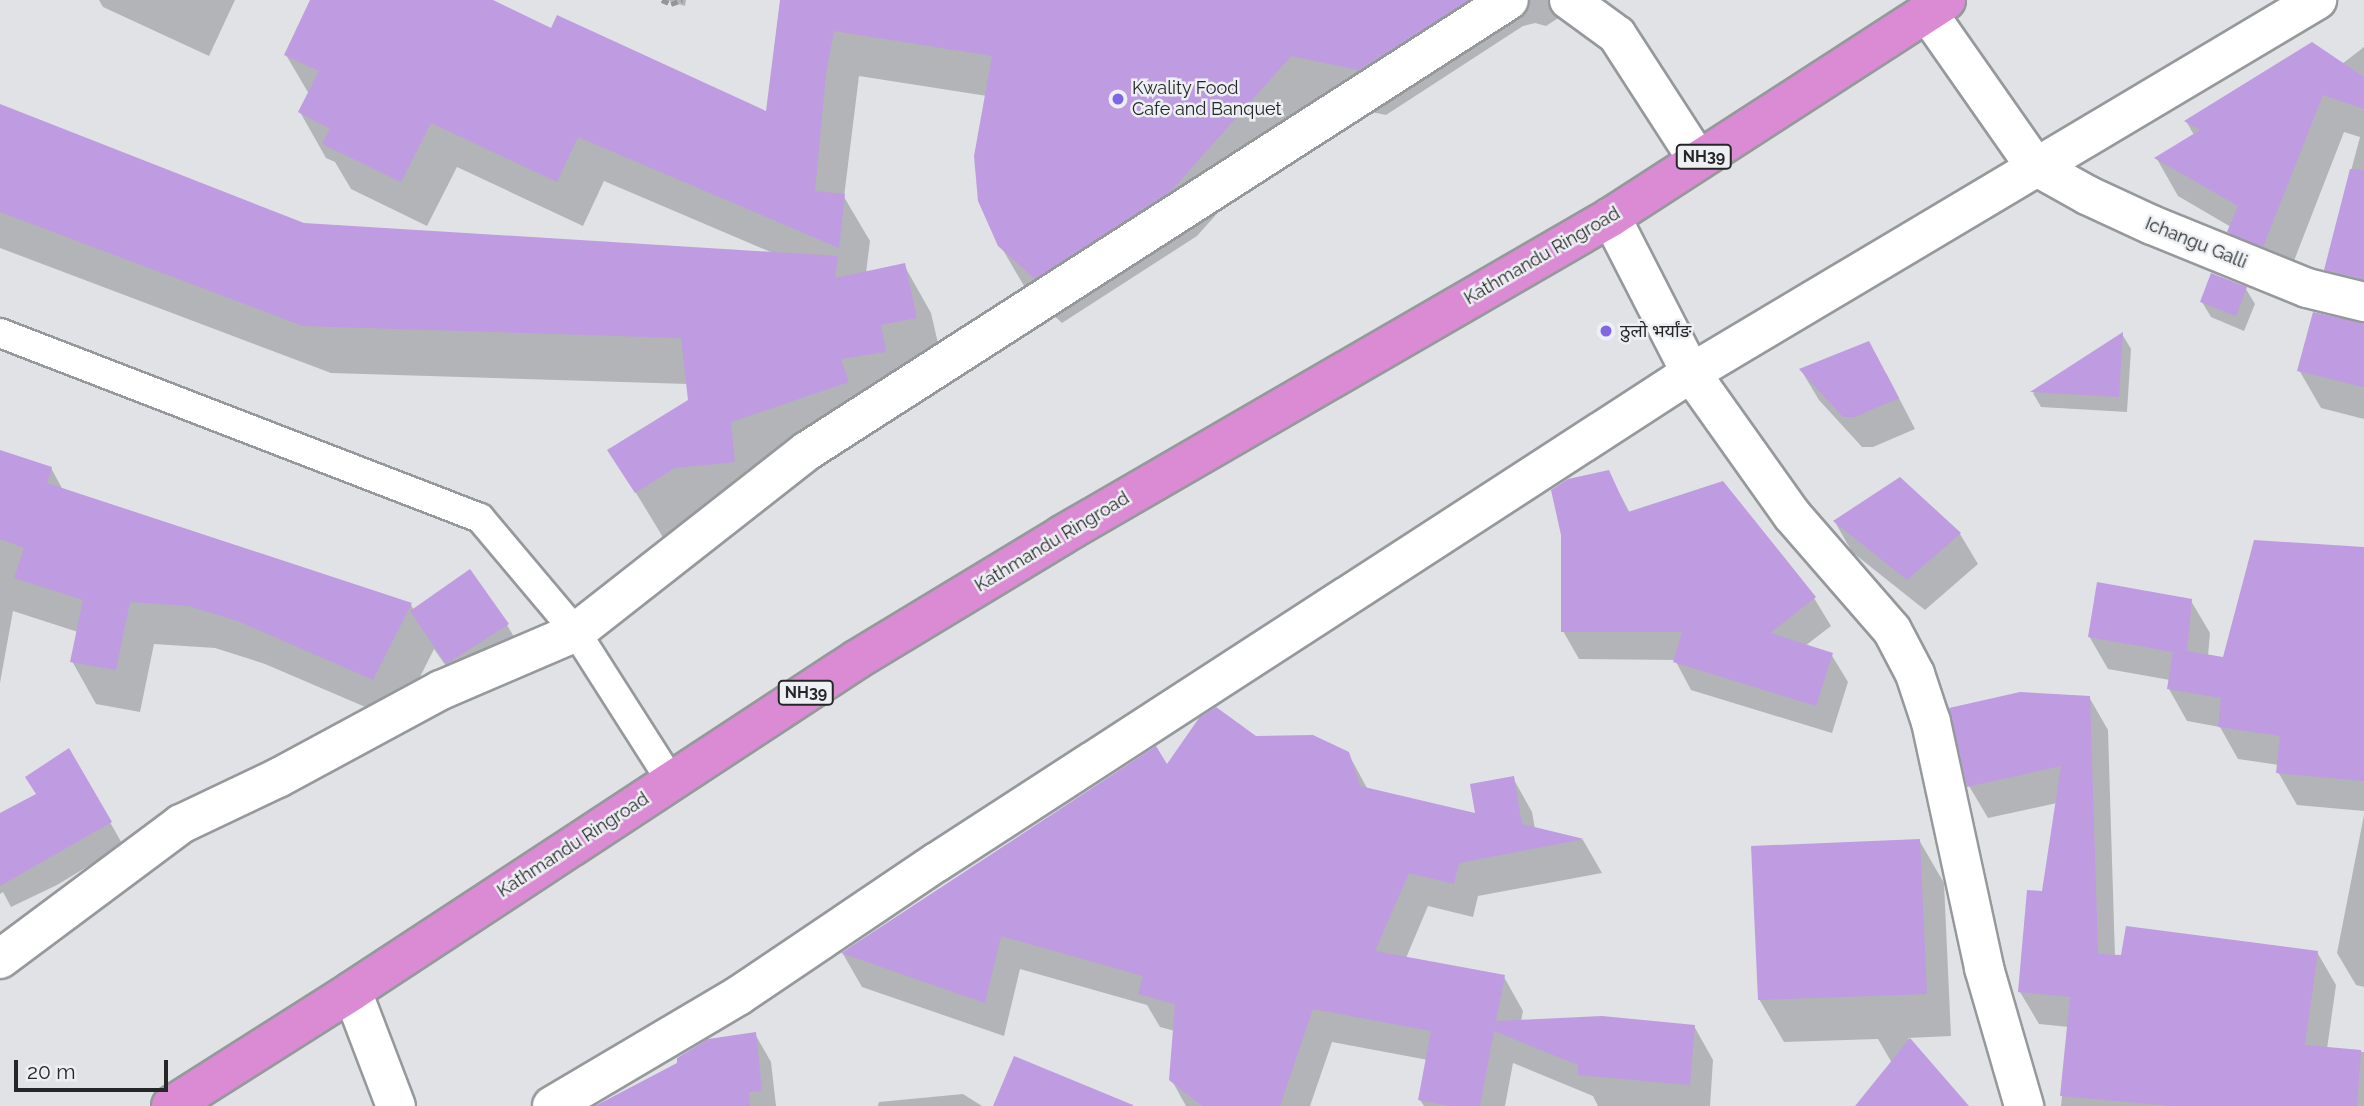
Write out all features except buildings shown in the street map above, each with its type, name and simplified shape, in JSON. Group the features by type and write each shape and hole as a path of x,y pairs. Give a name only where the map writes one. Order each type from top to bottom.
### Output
{"highway":[{"name":"Kathmandu Ringroad","path":"172,1106 856,660 1062,535 1611,217 1937,6"}],"street":[{"path":"0,959 181,824 278,778 441,690 576,632 807,450 1509,0"},
{"path":"1569,0 1617,35 1698,160"},
{"path":"552,1106 738,996 937,862 1691,373 2317,0"},
{"path":"1937,6 2035,166"},
{"name":"Ichangu Galli","path":"2035,166 2087,195 2151,225 2307,288 2364,302"},
{"path":"1611,217 1691,373 1793,515 1892,630 1915,674 1931,722 1984,968 2024,1106"},
{"path":"352,991 396,1106"}],"lane":[{"path":"0,333 480,518 576,632 671,781"}],"path":[{"path":"662,0 671,4 682,0"}],"place":[{"name":"Kwality Food Cafe and Banquet","path":"1118,99"},
{"name":"ठुलो भर्यांङ","path":"1606,331"}]}
